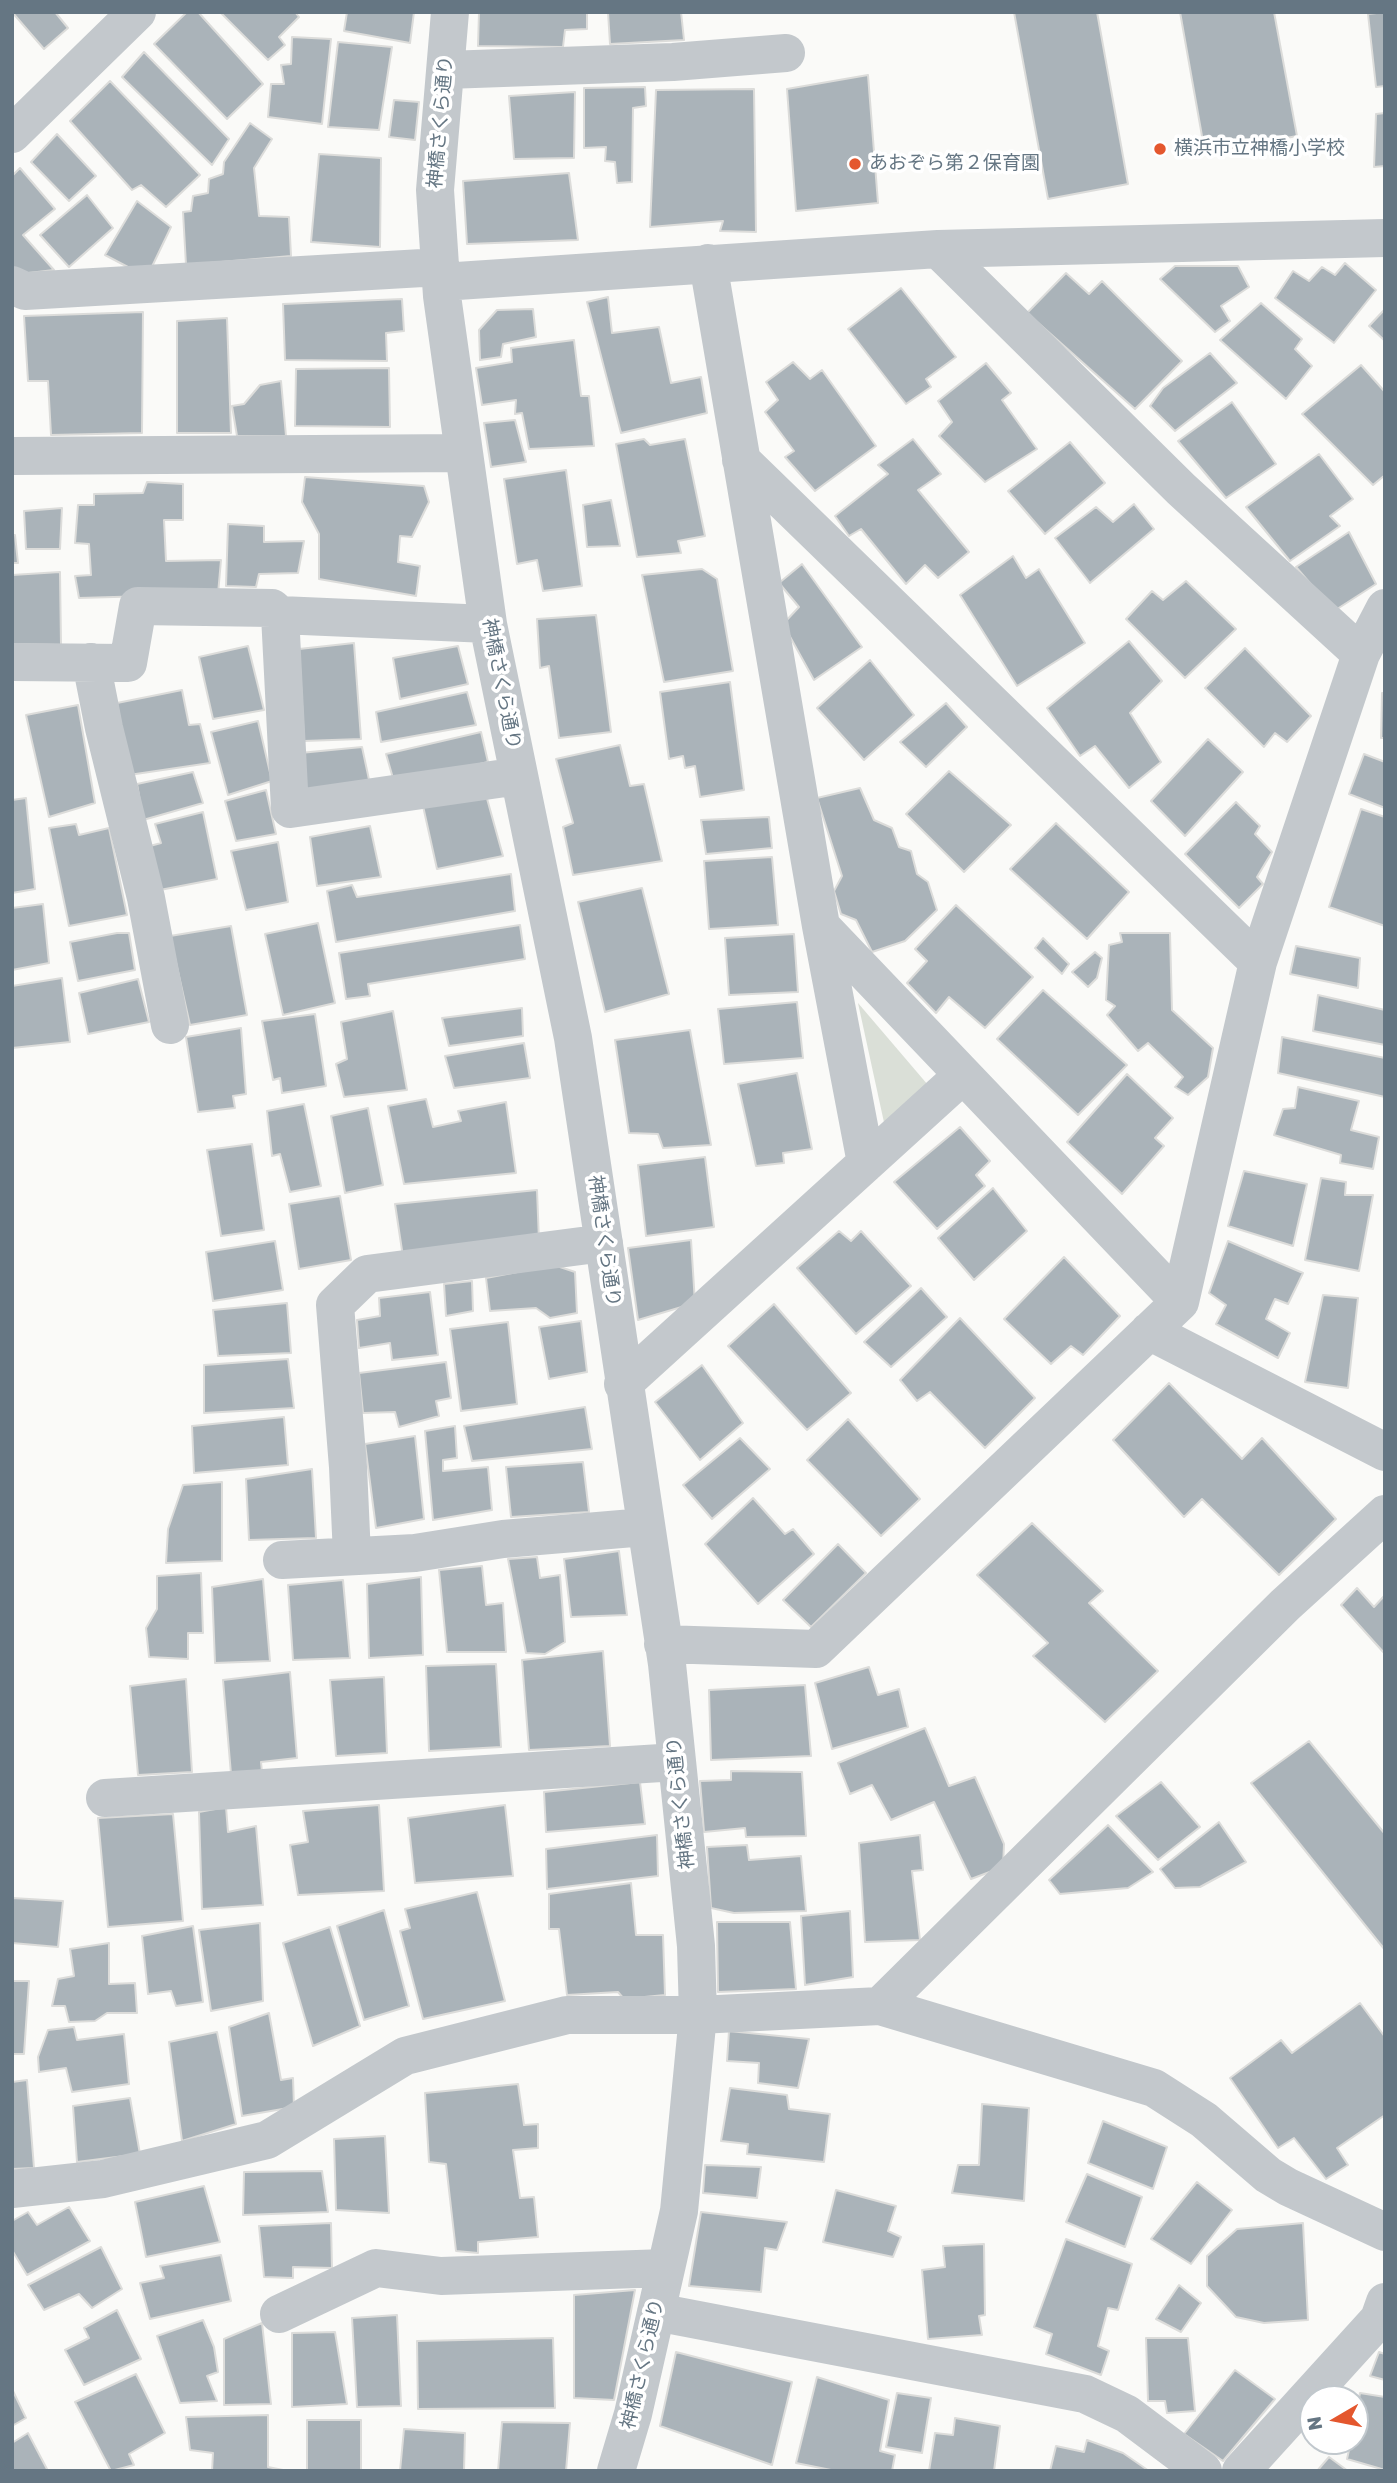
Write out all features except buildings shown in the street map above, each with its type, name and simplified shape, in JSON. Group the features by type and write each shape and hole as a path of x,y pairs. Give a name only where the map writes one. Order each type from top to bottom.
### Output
{"street":[{"path":"12,134 137,12"},
{"name":"神橋さくら通り","path":"450,12 435,190 441,274 488,624 573,1038 663,1644 696,1946 698,2015 679,2211 633,2414 616,2471"},
{"path":"446,70 673,62 786,53"},
{"path":"12,285 25,291 708,263 938,249 1385,238"},
{"path":"938,249 1181,489 1361,654"},
{"path":"708,263 821,926 866,1163"},
{"path":"12,456 464,453"},
{"path":"741,460 1258,962"},
{"path":"12,662 128,663 138,606 272,608 280,614 488,624"},
{"path":"663,1644 816,1649 1180,1302 1258,962 1361,654 1385,608"},
{"path":"280,614 290,809 519,776"},
{"path":"91,662 104,728 146,898 170,1025"},
{"path":"821,926 1180,1302"},
{"path":"624,1384 963,1075"},
{"path":"352,1556 335,1305 367,1274 604,1243"},
{"path":"1149,1331 1385,1452"},
{"path":"880,2006 1285,1605 1385,1514"},
{"path":"282,1560 415,1553 503,1539 645,1527"},
{"path":"105,1798 677,1762"},
{"path":"12,2189 103,2179 267,2140 405,2056 567,2015 698,2015 880,2006 1154,2088 1204,2120 1268,2175 1385,2232"},
{"path":"279,2314 376,2269 442,2276 664,2268"},
{"path":"656,2312 1085,2394 1127,2414 1203,2471"},
{"path":"1241,2471 1383,2314"}],"shaded area":[{"path":"858,1003 928,1085 885,1127"}],"place":[{"name":"横浜市立神橋小学校","path":"1160,149"},
{"name":"あおぞら第２保育園","path":"855,164"}]}
